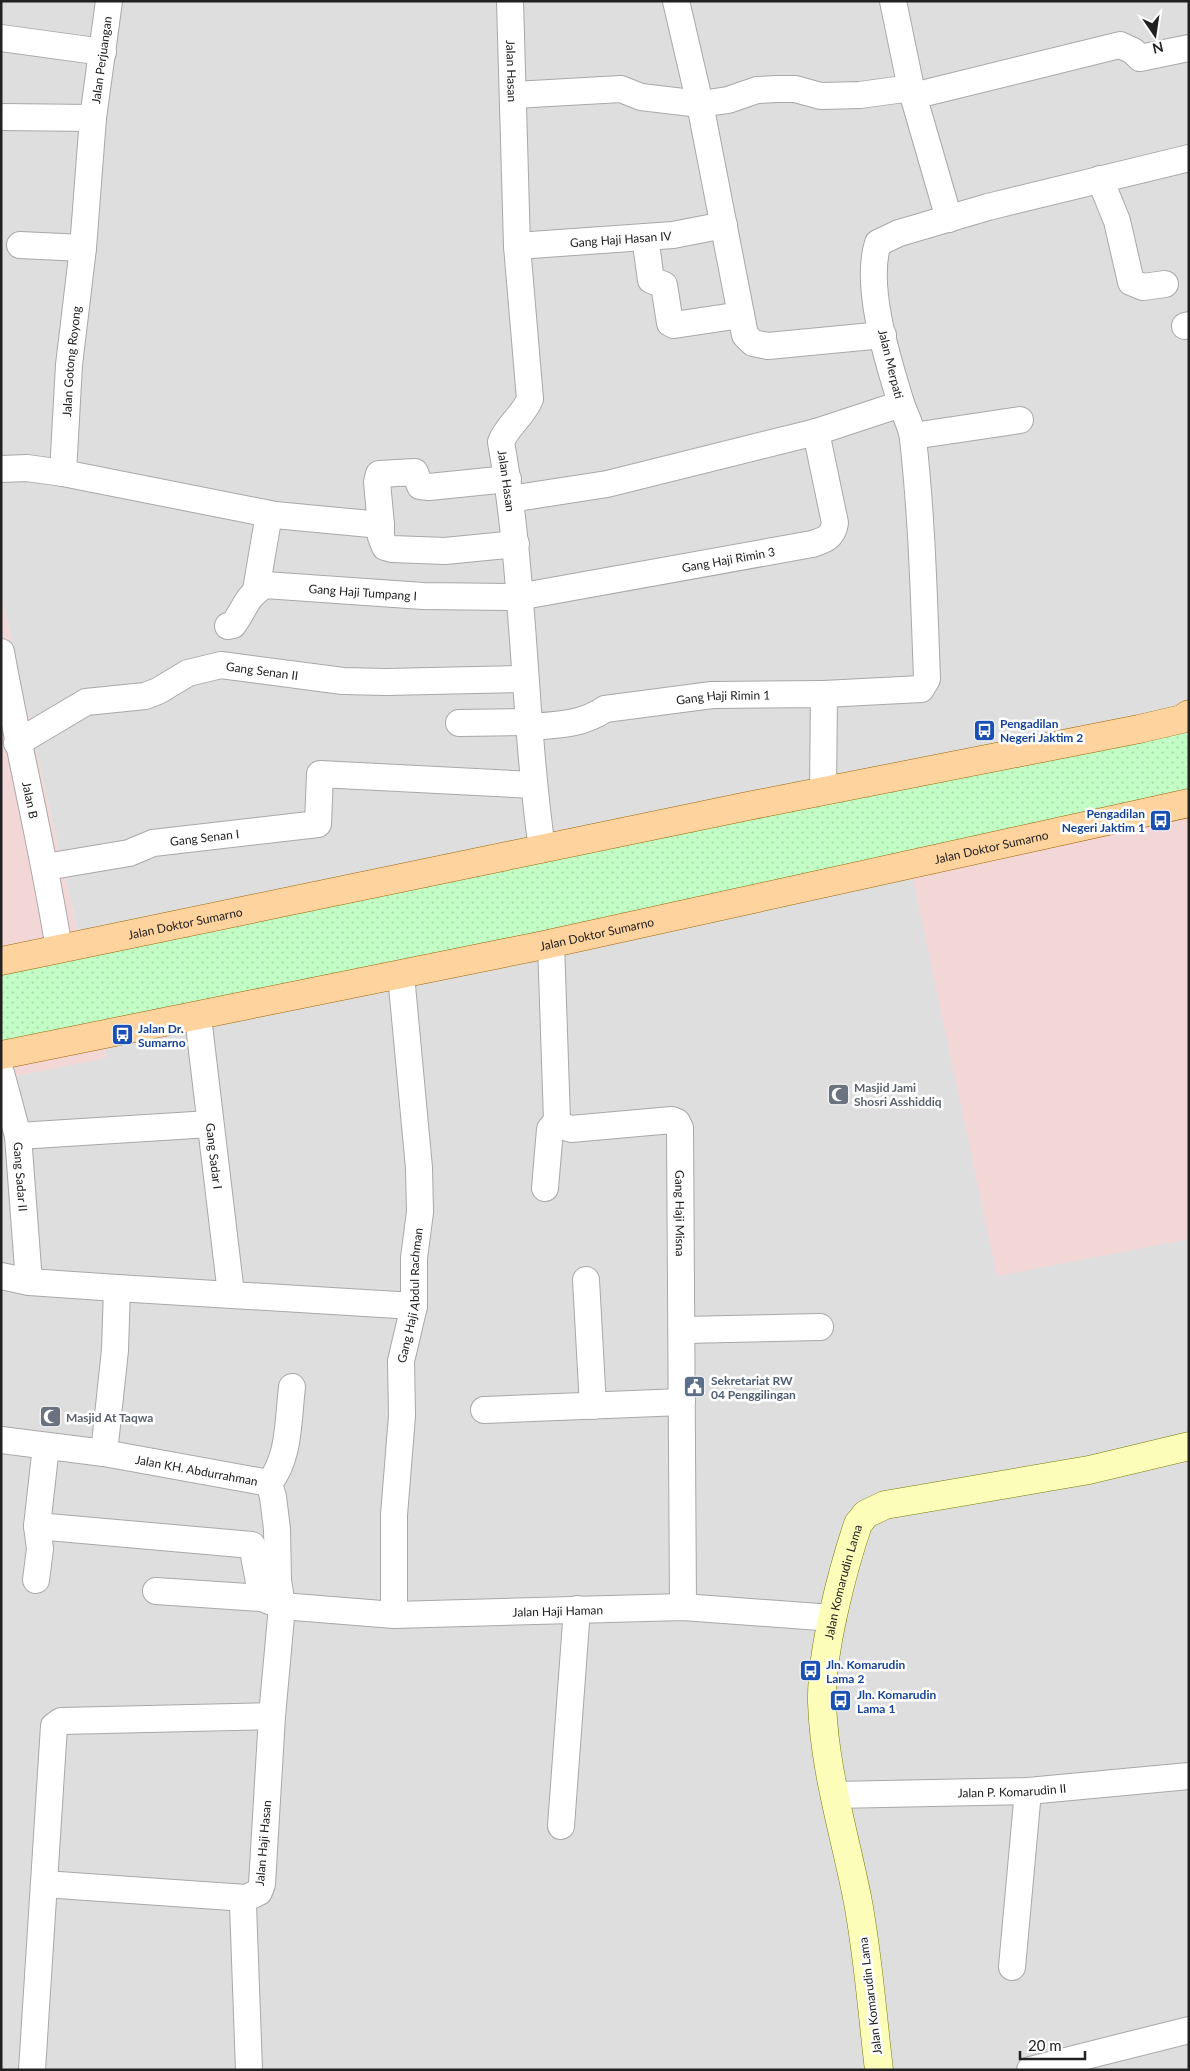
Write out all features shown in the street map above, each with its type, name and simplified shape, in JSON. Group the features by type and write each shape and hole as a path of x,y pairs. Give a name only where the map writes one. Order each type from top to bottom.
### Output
{"main road":[{"name":"Jalan Doktor Sumarno","path":"1,961 823,791 1139,729 1182,719 1189,714"},
{"name":"Jalan Doktor Sumarno","path":"1,1055 401,975 1189,803"}],"street":[{"name":"Jalan Perjuangan","path":"93,118 110,1"},
{"name":"Jalan Hasan","path":"510,1 517,246 530,400 526,409 504,434 501,442 516,544 518,597 533,785 542,849"},
{"path":"676,1 700,104 745,335 748,339 768,346 883,335"},
{"path":"893,1 912,92 949,219"},
{"path":"1,38 103,52"},
{"path":"514,95 621,89 641,97 700,104 728,100 757,90 777,88 795,88 821,96 912,92 1120,45 1133,51 1140,58 1189,48"},
{"path":"1,117 93,118"},
{"name":"Jalan Gotong Royong","path":"63,473 69,365 83,248 93,118"},
{"name":"Jalan Merpati","path":"381,526 377,482 379,474 416,472 420,486 429,487 509,489 607,484 816,432 902,404 883,335 875,294 875,258 878,243 899,233 988,207 1189,158"},
{"path":"1100,179 1117,221 1132,282 1143,286 1165,284"},
{"name":"Gang Haji Hasan IV","path":"517,246 672,235 724,225"},
{"path":"645,236 651,280 664,285 670,323 677,325 741,315"},
{"path":"20,245 83,248"},
{"path":"902,404 913,436 1020,420"},
{"name":"Gang Haji Rimin 3","path":"518,597 812,544 829,538 834,532 835,523 816,432"},
{"name":"Gang Haji Rimin 1","path":"459,723 572,724 592,718 605,709 712,695 824,694 921,689 927,679 922,523 913,436"},
{"path":"1,469 27,468 63,473 269,514 381,526 381,537 385,547 445,552 516,544"},
{"path":"228,626 234,625 240,611 256,590 269,514"},
{"name":"Gang Haji Tumpang I","path":"256,590 265,585 274,584 423,596 518,597"},
{"name":"Jalan B","path":"1,652 17,743 46,868 58,949"},
{"name":"Gang Senan II","path":"17,743 86,702 145,696 158,691 188,673 220,665 344,680 386,682 524,679"},
{"path":"823,791 824,694"},
{"name":"Gang Senan I","path":"46,868 129,853 153,843 318,824 320,774 533,785"},
{"path":"545,1188 550,1129 557,1121 551,943"},
{"name":"Gang Haji Abdul Rachman","path":"394,1615 394,1515 399,1474 401,1361 414,1306 414,1258 420,1212 419,1168 401,975"},
{"name":"Gang Sadar I","path":"198,1017 231,1294"},
{"name":"Gang Sadar II","path":"1,1074 18,1136 29,1282"},
{"name":"Gang Haji Misna","path":"557,1121 559,1125 570,1129 672,1120 679,1124 683,1330 684,1607"},
{"path":"18,1136 210,1124"},
{"path":"1,1276 29,1282 414,1306"},
{"path":"586,1280 593,1406"},
{"path":"104,1454 115,1350 117,1288"},
{"path":"683,1330 820,1328"},
{"path":"269,1483 276,1474 283,1458 292,1387"},
{"path":"484,1410 682,1402"},
{"name":"Jalan KH. Abdurrahman","path":"1,1440 104,1454 269,1483 273,1497 277,1529 278,1580 272,1602"},
{"path":"36,1580 40,1549 37,1526 46,1446"},
{"name":"Jalan Komarudin Lama","path":"879,2070 857,1897 834,1795 822,1702 833,1618 858,1524 866,1514 885,1505 1089,1470 1189,1446"},
{"path":"37,1526 252,1545 272,1602"},
{"name":"Jalan Haji Haman","path":"156,1591 394,1615 684,1607 833,1618"},
{"name":"Jalan Haji Hasan","path":"249,2070 242,1905 246,1898 259,1892 262,1884 272,1716 272,1602"},
{"path":"561,1826 577,1609"},
{"path":"32,2070 54,1726 60,1721 272,1716"},
{"name":"Jalan P. Komarudin II","path":"834,1795 1028,1791 1189,1776"},
{"path":"1012,1967 1028,1791"},
{"path":"44,1884 246,1898"},
{"path":"1030,2070 1189,2030"}],"shaded area":[{"path":"1,1 1189,1 1189,2070 1,2070 1,1079 106,1057 1,596"},
{"path":"1,596 106,1058 1,1079"},
{"path":"1189,803 1189,1239 997,1276 910,865"}],"green space":[{"path":"1189,714 1189,803 1,1057 1,962"}],"place":[{"name":"Pengadilan Negeri Jaktim 2","path":"984,730"},
{"name":"Pengadilan Negeri Jaktim 1","path":"1161,820"},
{"name":"Jalan Dr. Sumarno","path":"122,1035"},
{"name":"Masjid Jami Shosri Asshiddiq","path":"838,1094"},
{"name":"Sekretariat RW 04 Penggilingan","path":"695,1387"},
{"name":"Masjid At Taqwa","path":"50,1417"},
{"name":"Jln. Komarudin Lama 2","path":"810,1671"},
{"name":"Jln. Komarudin Lama 1","path":"841,1701"}]}
